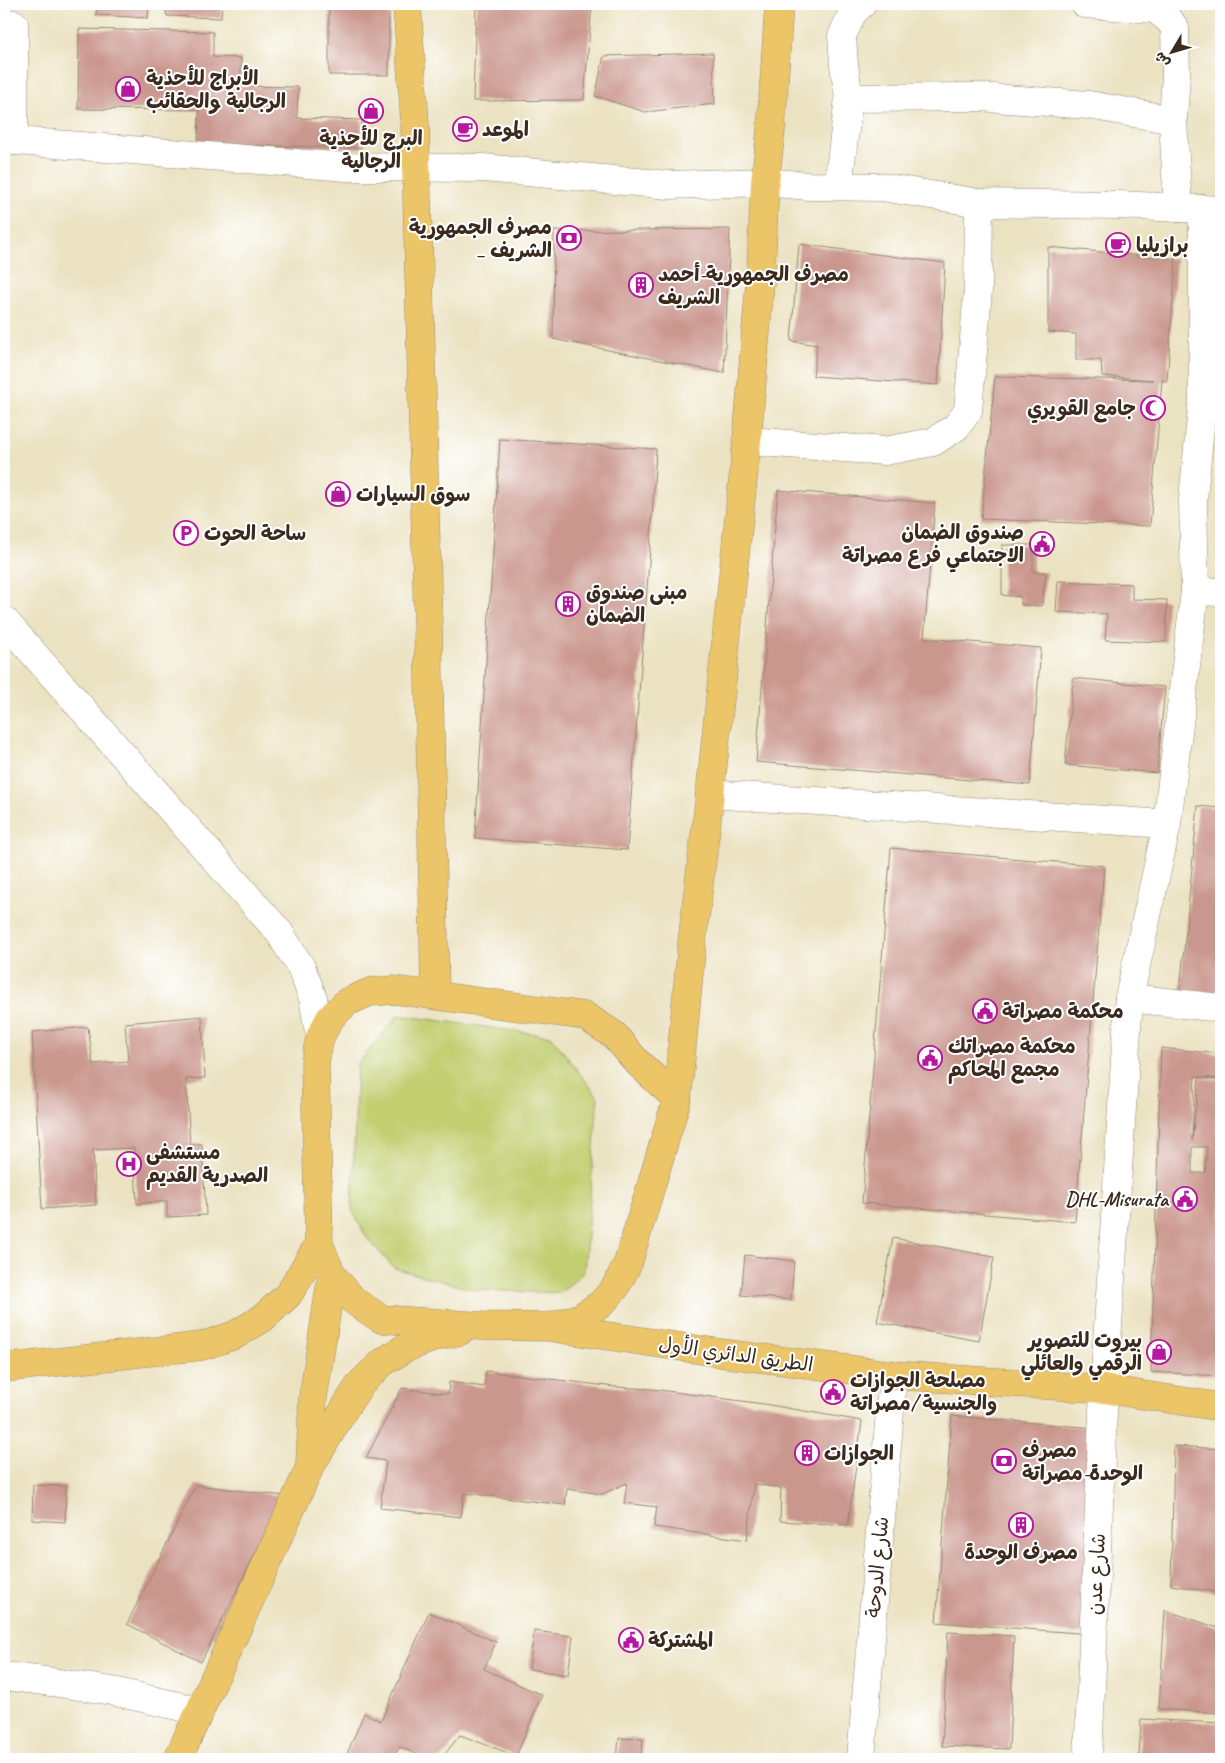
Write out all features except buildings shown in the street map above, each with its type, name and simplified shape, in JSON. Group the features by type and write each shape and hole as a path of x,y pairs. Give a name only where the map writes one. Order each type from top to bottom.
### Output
{"main road":[{"path":"407,4 416,168 428,625 435,996"},
{"path":"677,1098 637,1062 614,1035 586,1016 394,990 370,992 347,1002 330,1018 320,1037 315,1062 319,1244 332,1275 354,1301 381,1319 481,1326 550,1327 581,1318 601,1304 615,1288 628,1263 677,1098 692,942 710,794 747,441 779,4"},
{"path":"4,1368 202,1346 235,1335 263,1318 288,1295 319,1244"},
{"path":"310,1466 313,1398 332,1275"},
{"path":"178,1759 310,1466 361,1383 382,1363 405,1348 438,1336 481,1326"},
{"name":"الطريق الدائري الأول","path":"550,1327 721,1353 893,1375 1104,1390 1221,1407"}],"street":[{"path":"838,186 849,98 842,36 853,12 862,4"},
{"name":"شارع عدن","path":"1085,4 1155,9 1168,19 1175,28 1176,75 1173,120 1201,209 1203,397 1193,500 1208,592 1167,824 1129,998 1104,1390 1088,1759"},
{"path":"11,17 9,141 347,167 483,168 669,185 765,182 882,187 979,203 1118,205 1201,209"},
{"path":"849,98 979,97 1089,105 1173,120"},
{"path":"747,441 885,451 933,442 956,427 968,410 978,290 979,203"},
{"path":"4,620 279,932 301,966 312,998 320,1037"},
{"path":"710,794 1167,824"},
{"path":"1129,998 1221,1008"},
{"name":"شارع الدوحة","path":"861,1759 893,1375"},
{"path":"4,1676 112,1691 200,1711"}],"green space":[{"path":"398,1015 551,1036 598,1097 584,1272 560,1293 474,1290 394,1268 367,1238 352,1210 357,1065"}],"place":[{"name":"الأبراج للأحذية الرجالية والحقائب","path":"128,89"},
{"name":"البرج للأحذية الرجالية","path":"371,111"},
{"name":"الموعد","path":"465,129"},
{"name":"مصرف الجمهورية _ الشريف","path":"569,238"},
{"name":"برازيليا","path":"1118,245"},
{"name":"مصرف الجمهورية-أحمد الشريف","path":"641,285"},
{"name":"جامع القويري","path":"1153,408"},
{"name":"سوق السيارات","path":"338,494"},
{"name":"ساحة الحوت","path":"186,533"},
{"name":"صندوق الضمان الاجتماعي فرع مصراتة","path":"1042,544"},
{"name":"مبنى صندوق الضمان","path":"568,604"},
{"name":"محكمة مصراتة","path":"985,1011"},
{"name":"محكمة مصراتك مجمع المحاكم","path":"930,1058"},
{"name":"مستشفى الصدرية القديم","path":"129,1164"},
{"name":"DHL-Misurata","path":"1185,1199"},
{"name":"بيروت للتصوير الرقمي والعائلي","path":"1159,1352"},
{"name":"مصلحة الجوازات والجنسية /مصراتة","path":"833,1392"},
{"name":"الجوازات","path":"807,1453"},
{"name":"مصرف الوحدة-مصراتة","path":"1004,1461"},
{"name":"مصرف الوحدة","path":"1021,1525"},
{"name":"المشتركة","path":"631,1640"}]}
